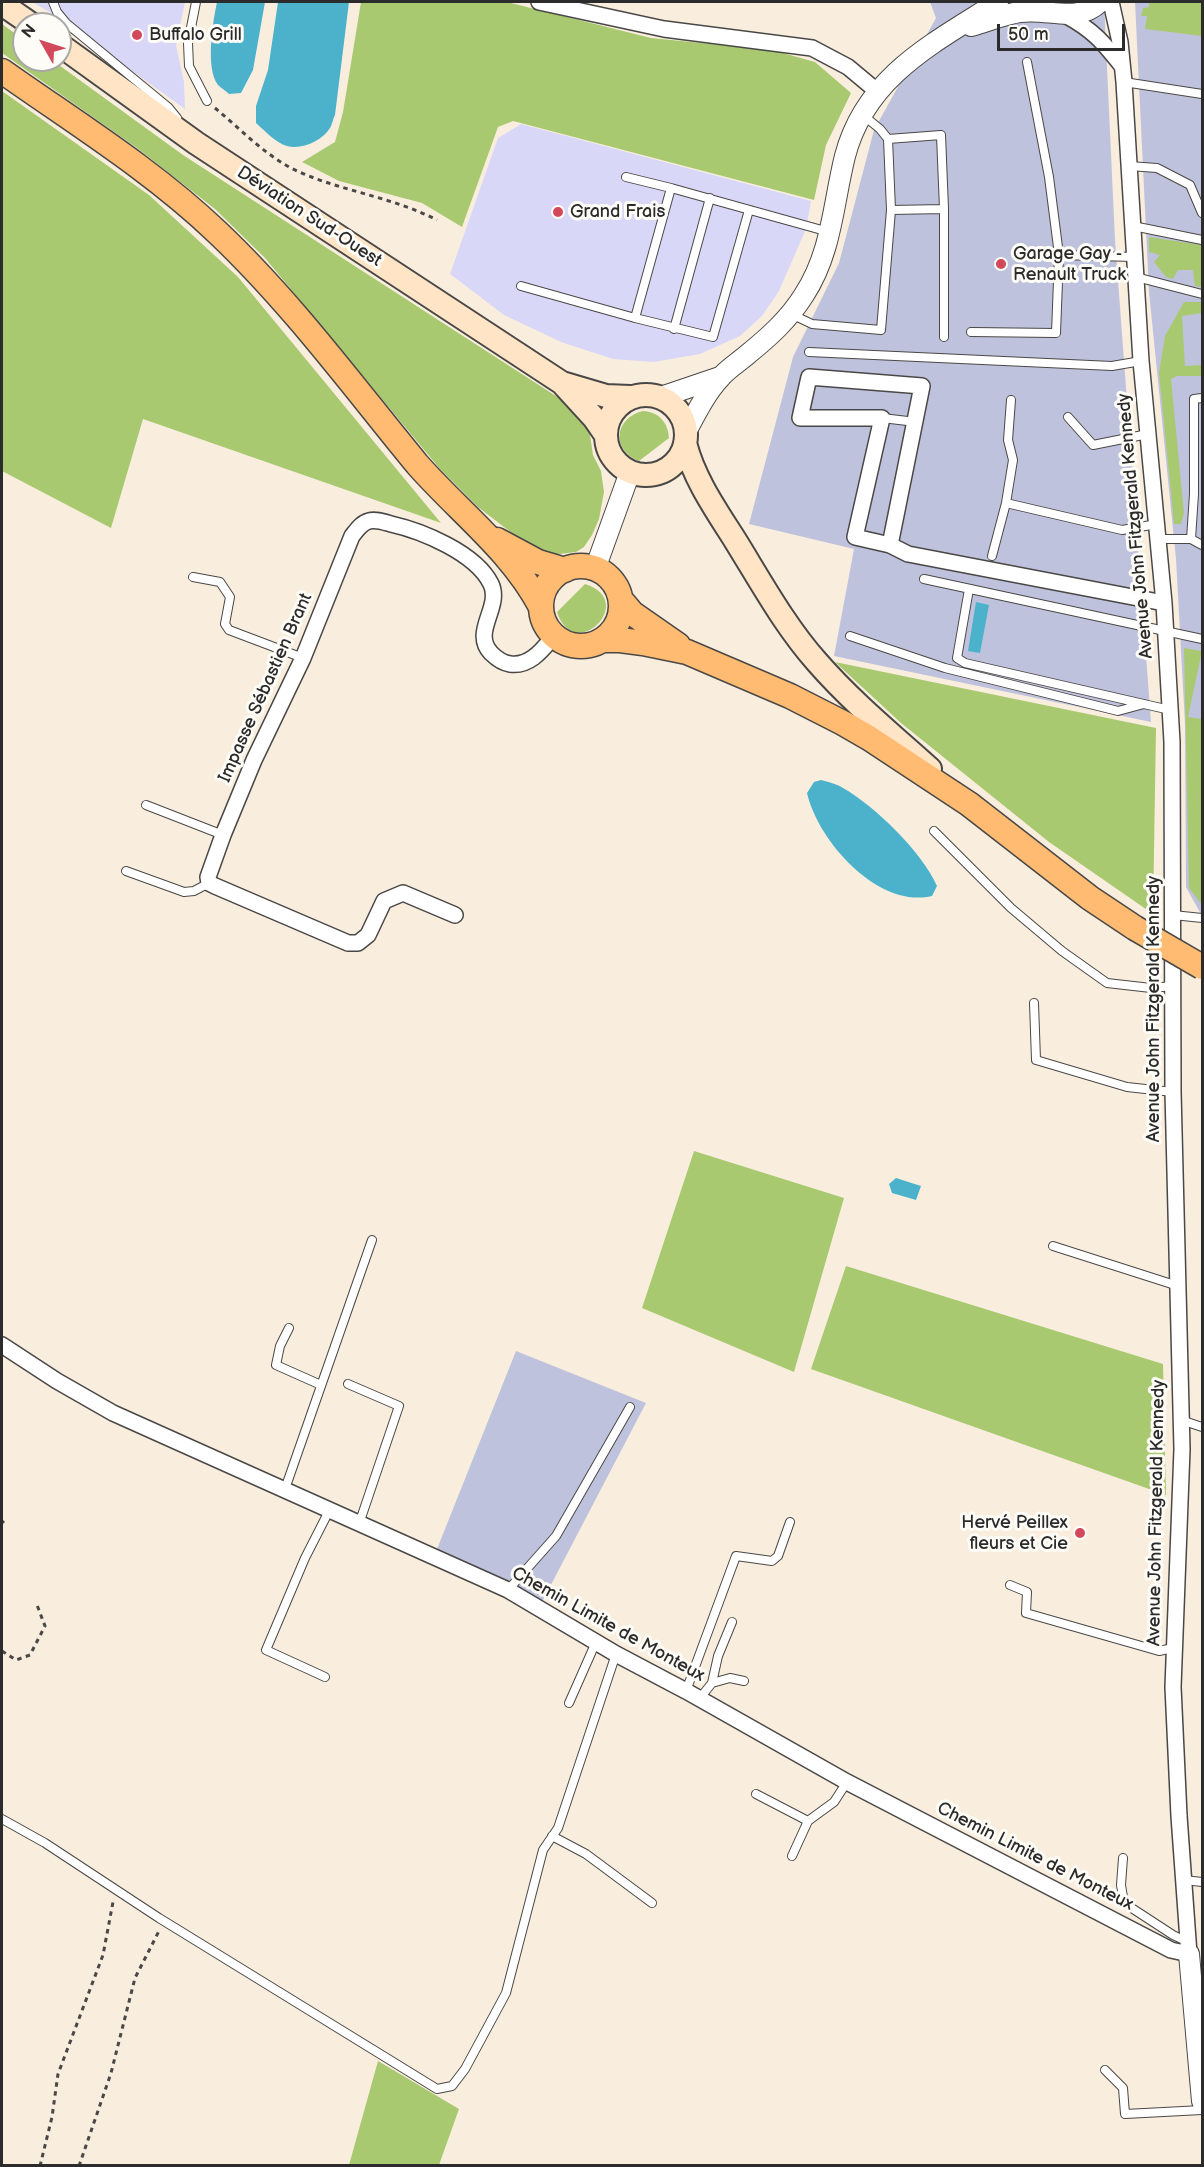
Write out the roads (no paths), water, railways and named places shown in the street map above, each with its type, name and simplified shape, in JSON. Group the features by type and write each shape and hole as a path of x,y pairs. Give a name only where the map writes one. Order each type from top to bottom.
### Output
{"main road":[{"name":"Déviation Sud-Ouest","path":"72,54 196,143 562,383"},
{"path":"2,71 178,197 253,267 440,490 487,534 531,587 541,607 543,619 554,636 568,644 580,647 603,640 619,621 621,600"},
{"path":"562,383 606,396 630,397 651,394 671,403 679,411 684,421 690,463 713,505 790,628 816,662 846,693 969,804 1090,898 1135,928 1203,967"},
{"path":"562,383 594,418 605,434"},
{"path":"630,397 620,403 607,422 606,444 615,462 630,472 648,476 668,469 682,453 686,438"},
{"path":"487,534 538,562 565,570"},
{"path":"541,607 543,594 549,583 565,570 583,566 595,569 606,575 615,585 621,600 632,613 687,652"},
{"path":"603,640 632,641 687,652 790,696 869,738 969,804"}],"street":[{"path":"539,2 664,29 812,48 848,67 878,92"},
{"path":"686,438 696,413 720,377 771,336 791,314 816,275 831,233 845,157 853,133 878,92 913,56 998,2"},
{"path":"946,34 1017,12 1054,10 1086,12 1100,2"},
{"name":"Avenue John Fitzgerald Kennedy","path":"1111,2 1120,42 1124,82 1141,361 1164,603 1172,742 1173,1092 1182,1449 1173,1687 1184,1880 1191,1950"},
{"path":"1054,10 1085,26 1098,36 1122,66"},
{"path":"662,397 720,377"},
{"path":"890,545 922,386 809,377 800,418 882,418 855,537 890,545 908,554 1164,603"},
{"path":"595,569 630,472"},
{"name":"Impasse Sébastien Brant","path":"209,883 208,877 223,835 254,760 303,658 352,536 367,521 376,520 429,535 460,553 484,573 492,585 494,598 492,610 484,627 484,639 488,650 496,659 509,664 523,664 534,658 554,636"},
{"path":"209,883 348,943 358,943 368,935 384,901 403,893 455,915"},
{"name":"Chemin Limite de Monteux","path":"2,1345 57,1381 113,1413 508,1590 616,1654 686,1690 847,1782 1172,1950 1191,1950"},
{"path":"1191,1950 1203,2101"}],"lane":[{"path":"53,2 57,12 66,23 168,107 196,143"},
{"path":"196,2 188,44 189,66 207,101"},
{"path":"970,332 1056,333 1059,255 1050,177 1027,62"},
{"path":"1124,82 1203,94"},
{"path":"791,314 812,324 881,330 891,210 888,139 863,114"},
{"path":"888,139 941,135 944,209 944,337"},
{"path":"1129,166 1157,168 1190,185 1203,213"},
{"path":"626,177 710,198 831,233"},
{"path":"635,318 670,188"},
{"path":"674,329 710,198"},
{"path":"891,210 944,209"},
{"path":"520,286 674,329 713,337 748,210"},
{"path":"1132,226 1203,240"},
{"path":"1059,255 1134,256"},
{"path":"1136,277 1203,294"},
{"path":"809,352 1112,366 1141,361"},
{"path":"1191,539 1194,399 1203,398"},
{"path":"992,556 1006,503 1013,460 1008,440 1011,399"},
{"path":"1068,417 1093,445 1148,434"},
{"path":"882,418 915,422"},
{"path":"1006,503 1122,530 1157,531 1191,539 1203,545"},
{"path":"1193,511 1203,510"},
{"path":"193,577 220,582 230,597 225,624 229,630 303,658"},
{"path":"924,579 1203,639"},
{"path":"969,589 957,658 965,663 1170,710"},
{"path":"850,636 945,668 1118,711 1144,704"},
{"path":"146,805 223,835"},
{"path":"934,831 1011,908 1062,951 1107,983 1151,988 1173,986"},
{"path":"126,871 184,892 194,891 209,883"},
{"path":"1173,915 1203,918"},
{"path":"1034,1003 1036,1060 1127,1087 1173,1092"},
{"path":"285,1489 372,1240"},
{"path":"1053,1246 1178,1286"},
{"path":"289,1328 280,1346 276,1365 321,1385"},
{"path":"348,1384 399,1406 359,1524"},
{"path":"508,1590 556,1536 630,1407"},
{"path":"1181,1420 1203,1427"},
{"path":"325,1677 266,1650 305,1558 329,1511"},
{"path":"686,1690 736,1556 772,1561 778,1556 790,1522"},
{"path":"1010,1585 1027,1592 1026,1613 1159,1651 1173,1648"},
{"path":"700,1698 712,1683 718,1656 732,1622"},
{"path":"569,1703 596,1642"},
{"path":"2,1819 45,1843 159,1917 437,2089 452,2086 465,2069 506,1994 543,1850 558,1828 616,1654"},
{"path":"712,1683 730,1678 744,1681"},
{"path":"792,1856 808,1821 834,1802 847,1782"},
{"path":"756,1794 808,1821"},
{"path":"552,1836 586,1854 652,1903"},
{"path":"1123,1858 1121,1885 1124,1903 1173,1935 1191,1950"},
{"path":"1184,1880 1203,1882"},
{"path":"1105,2070 1124,2088 1125,2114 1203,2110"}],"water":[{"path":"217,2 265,2 253,70 241,93 229,94 218,85 214,77 211,44"},
{"path":"278,2 349,2 335,115 330,128 322,137 299,147 287,146 279,142 256,123 256,106 268,70"},
{"path":"976,602 989,605 980,653 968,651"},
{"path":"821,780 838,785 856,796 897,831 921,859 937,886 932,896 912,897 891,892 872,882 853,867 837,850 813,812 807,793 814,782"},
{"path":"896,1178 921,1186 916,1200 892,1193 889,1184"}],"place":[{"name":"Buffalo Grill","path":"137,35"},
{"name":"Grand Frais","path":"558,212"},
{"name":"Garage Gay - Renault Truck","path":"1001,264"},
{"name":"Hervé Peillex fleurs et Cie","path":"1080,1533"}]}
